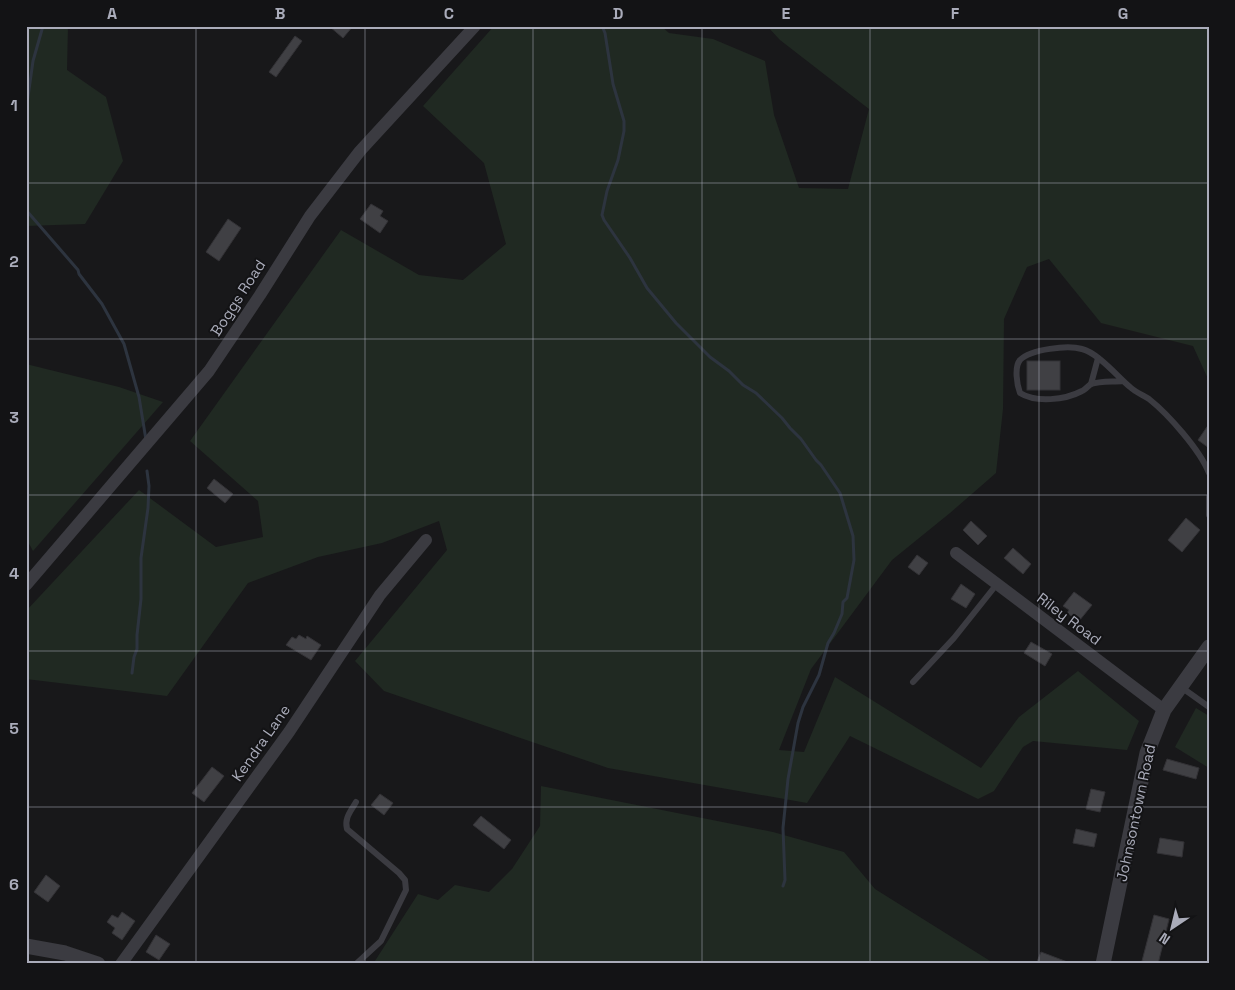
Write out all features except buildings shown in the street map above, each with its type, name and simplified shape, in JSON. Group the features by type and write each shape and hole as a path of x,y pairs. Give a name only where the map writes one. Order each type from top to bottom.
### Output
{"street":[{"name":"Boggs Road","path":"26,585 209,371 310,216 360,151 474,26"},
{"name":"Kendra Lane","path":"121,964 289,732 380,595 426,540"},
{"name":"Riley Road","path":"956,553 1164,710"},
{"name":"Johnsontown Road","path":"1103,964 1147,753 1164,710 1209,647"},
{"path":"26,946 65,953 98,964"}],"lane":[{"path":"1098,358 1091,384 1083,391 1065,398 1037,399 1026,397 1020,393 1017,366 1020,360 1043,350 1066,347 1083,349 1098,358 1132,390 1148,398 1160,409 1205,462 1209,472"},
{"path":"1091,384 1123,381"},
{"path":"1209,497 1209,515"},
{"path":"913,682 954,638 997,584"},
{"path":"1180,687 1209,707"},
{"path":"356,802 347,818 345,824 347,829 405,880 406,890 381,941 356,964"}],"shaded area":[{"path":"26,26 68,26 67,70 106,97 123,161 85,224 26,226"},
{"path":"494,26 661,26 669,33 713,39 765,61 774,115 799,188 848,189 869,109 780,40 767,26 1209,26 1209,381 1193,346 1101,323 1049,259 1027,267 1004,319 1003,409 996,473 892,560 811,669 779,750 804,752 835,677 981,768 1019,717 1078,671 1139,721 1127,750 1033,741 1023,747 994,791 978,799 850,736 807,803 608,768 384,691 355,661 447,550 439,521 382,543 318,557 248,583 167,696 26,679 26,611 139,490 216,547 263,537 258,501 190,441 341,230 419,275 463,280 506,244 484,163 423,106"},
{"path":"26,364 119,387 163,402 33,551 26,538"},
{"path":"1196,708 1209,716 1209,768 1175,747"},
{"path":"541,786 773,832 844,852 875,889 995,964 373,964 418,894 438,900 455,885 489,892 512,869 540,826"}],"waterway":[{"path":"26,111 33,61 43,26"},
{"path":"602,26 605,33 613,84 624,121 624,131 618,160 607,191 602,215 604,220 630,258 647,288 676,323 710,357 729,371 743,385 756,393 801,439 840,493 853,536 854,560 847,598 843,602 842,614 828,643 819,675 803,707 798,723 788,779 783,828 785,880 783,886"},
{"path":"26,210 78,270 102,304 124,344 139,397 146,440"},
{"path":"132,673 137,649 141,599 141,558 148,508 149,486 147,471"}]}
